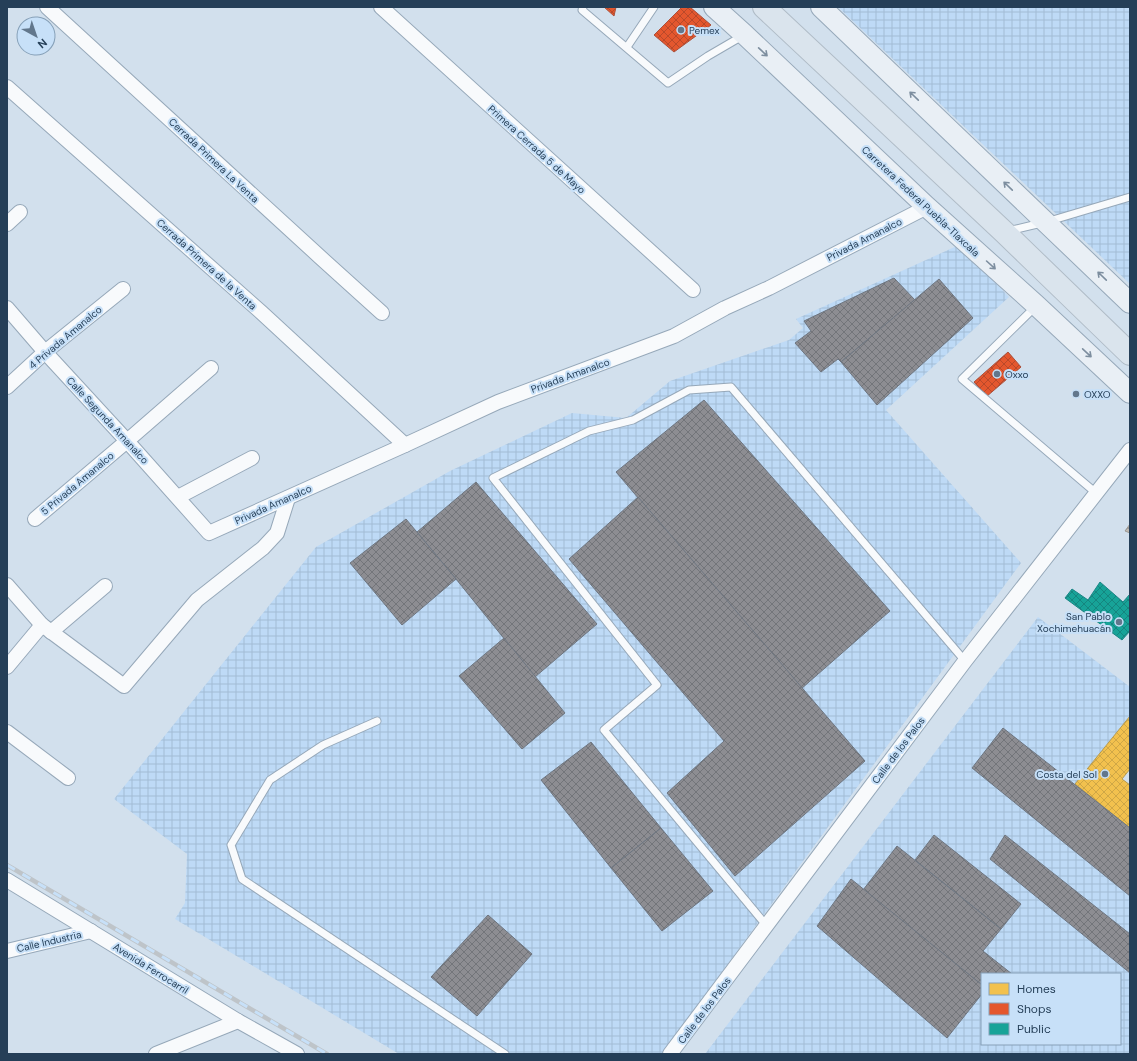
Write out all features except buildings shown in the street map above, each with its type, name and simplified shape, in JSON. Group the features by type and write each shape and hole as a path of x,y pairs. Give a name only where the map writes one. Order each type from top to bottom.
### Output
{"main road":[{"name":"Carretera Federal Puebla-Tlaxcala","path":"714,7 927,207 1036,305 1130,393"},
{"path":"764,7 1004,232 1130,354"},
{"path":"821,7 1130,303"}],"street":[{"name":"Cerrada Primera La Venta","path":"47,7 382,313"},
{"name":"Primera Cerrada 5 de Mayo","path":"381,7 694,290"},
{"name":"Cerrada Primera de la Venta","path":"7,87 262,313 405,445"},
{"name":"Privada Amanalco","path":"209,533 498,402 674,336 725,308 769,288 927,207"},
{"path":"7,224 20,212"},
{"name":"4 Privada Amanalco","path":"7,387 45,352 123,289"},
{"name":"Calle Segunda Amanalco","path":"7,308 209,533"},
{"name":"5 Privada Amanalco","path":"35,519 210,368"},
{"name":"Calle de los Palos","path":"670,1054 965,661 1130,450"},
{"path":"178,497 252,458"},
{"path":"7,585 46,628 124,686 197,600 263,548 277,533 288,498"},
{"path":"7,668 46,628 105,586"},
{"path":"7,732 68,778"},
{"name":"Avenida Ferrocarril","path":"7,880 238,1021 297,1054"},
{"name":"Calle Industria","path":"7,951 91,931"},
{"path":"156,1054 238,1021"}],"lane":[{"path":"583,7 582,10 668,82 708,56 745,35"},
{"path":"626,47 654,7"},
{"path":"1004,232 1046,222 1130,197"},
{"path":"1036,305 962,379 1096,493"},
{"path":"766,925 604,730 658,685 493,478 589,431 633,420 689,390 731,387 965,661"},
{"path":"377,721 323,744 270,780 231,845 242,879 505,1054"}],"shaded area":[{"path":"838,7 1130,7 1130,284"},
{"path":"959,245 1009,297 886,410 1021,563 662,1054 399,1054 175,919 185,903 187,854 114,799 316,547 450,471 572,413 626,418 670,381 789,340 803,328 796,319"},
{"path":"1038,617 1130,687 1130,716 1075,784 1130,828 1130,1054 705,1054"}],"railway":[{"path":"7,865 327,1054"}],"place":[{"name":"Pemex","path":"681,30"},
{"name":"Oxxo","path":"997,374"},
{"name":"OXXO","path":"1076,394"},
{"name":"San Pablo Xochimehuacán","path":"1119,622"},
{"name":"Costa del Sol","path":"1105,774"}]}
